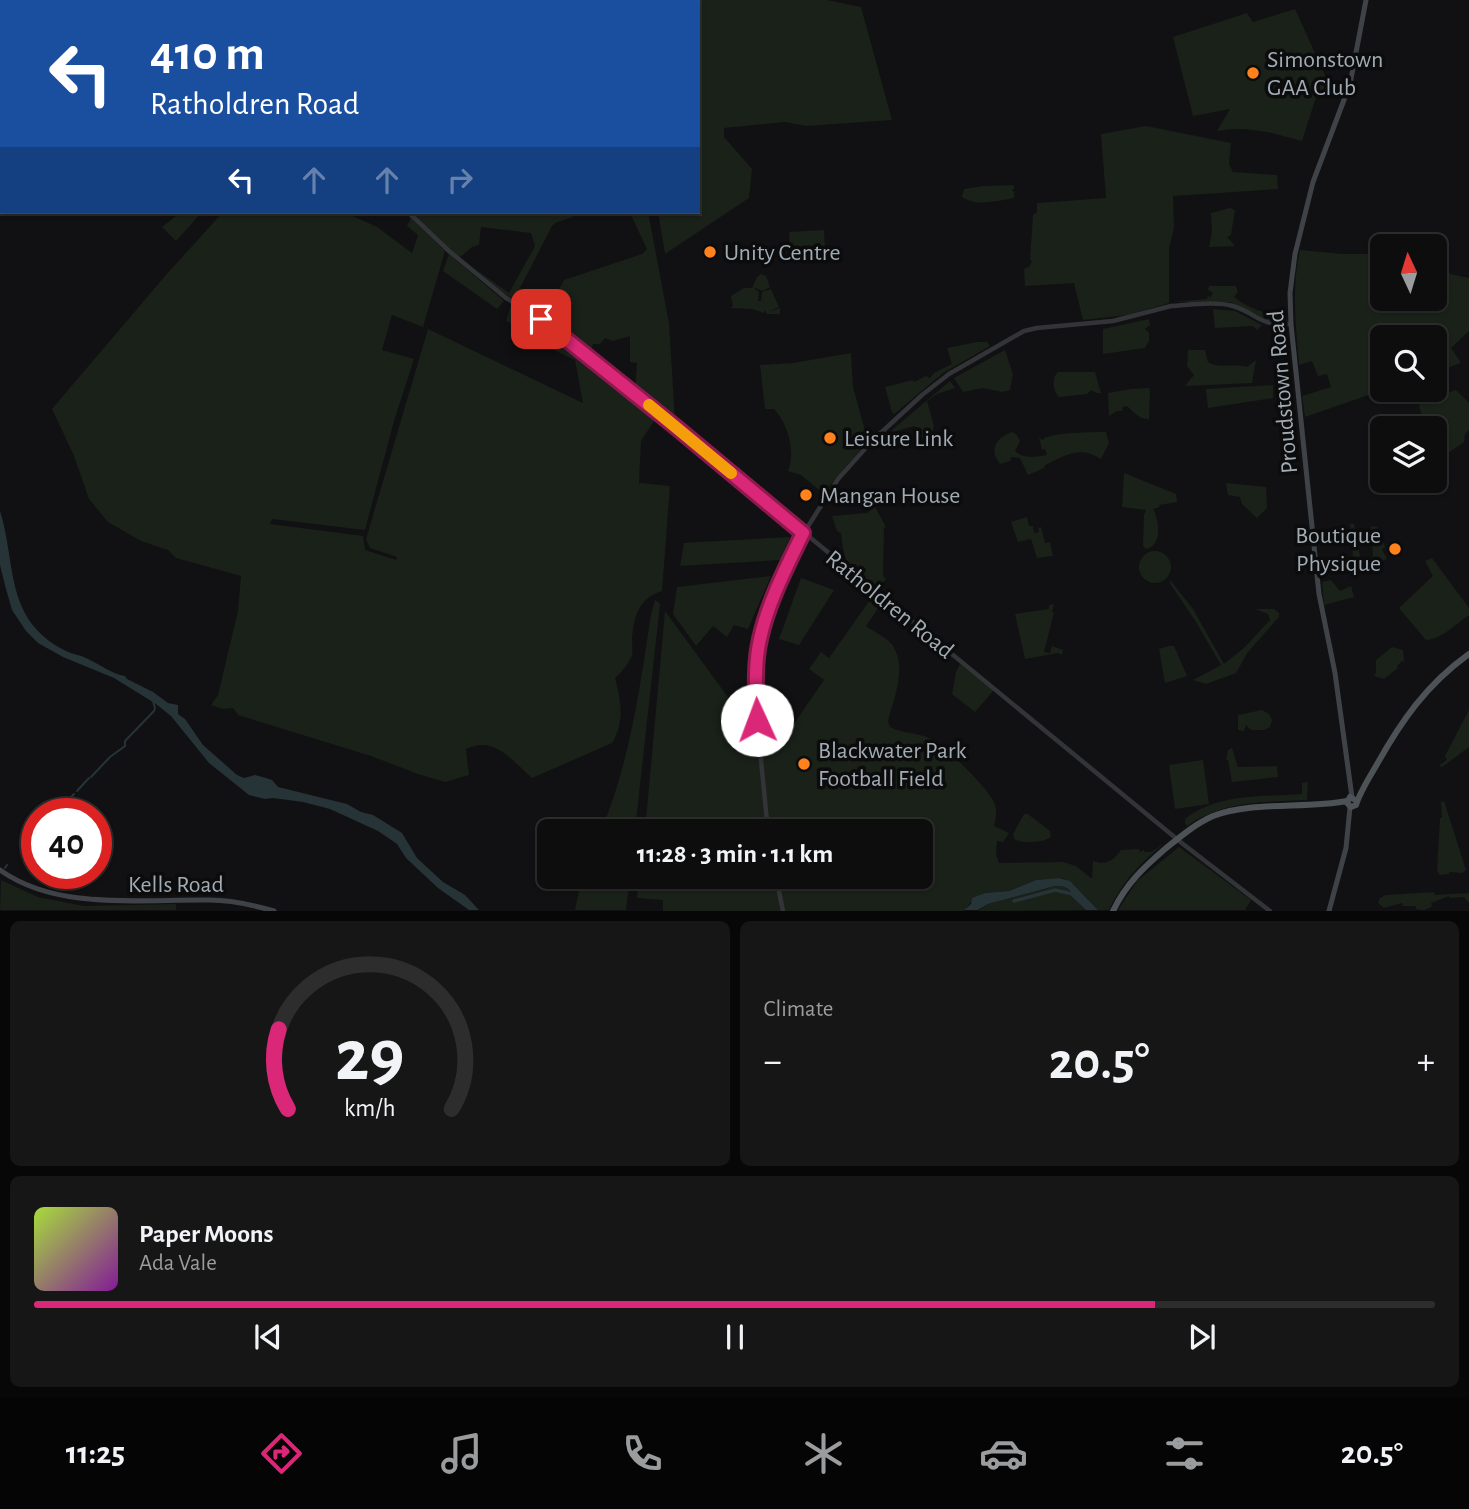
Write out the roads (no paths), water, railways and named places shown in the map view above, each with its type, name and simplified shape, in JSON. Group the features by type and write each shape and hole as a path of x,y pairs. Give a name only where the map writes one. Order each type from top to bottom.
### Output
{"main road":[{"name":"Proudstown Road","path":"1351,801 1335,673 1320,599 1290,293 1296,251 1313,182 1350,84 1366,0"},
{"path":"1113,911 1134,876 1177,839 1205,820 1225,813 1351,801 1363,792 1391,739 1416,701 1439,677 1469,654"},
{"path":"1329,911 1347,841 1351,801"},
{"name":"Kells Road","path":"0,870 21,885 62,900 213,900 232,901 274,911"}],"street":[{"name":"Ratholdren Road","path":"410,214 449,251 506,298 554,327 1177,839 1270,911"},
{"path":"767,819 755,683 763,628 803,533 838,479 905,409 949,374 1024,331 1037,328 1102,323 1171,306 1231,306 1265,323 1291,324"},
{"path":"778,889 783,911"}],"waterway":[{"path":"91,777 125,746 125,741 154,711 153,701"},
{"path":"77,791 89,778"},
{"path":"70,798 74,794"},
{"path":"1014,901 1055,890 1073,894"}],"place":[{"name":"Simonstown GAA Club","path":"1253,73"},
{"name":"Unity Centre","path":"710,252"},
{"name":"Leisure Link","path":"830,438"},
{"name":"Mangan House","path":"806,495"},
{"name":"Boutique Physique","path":"1395,549"},
{"name":"Blackwater Park Football Field","path":"804,764"}]}
